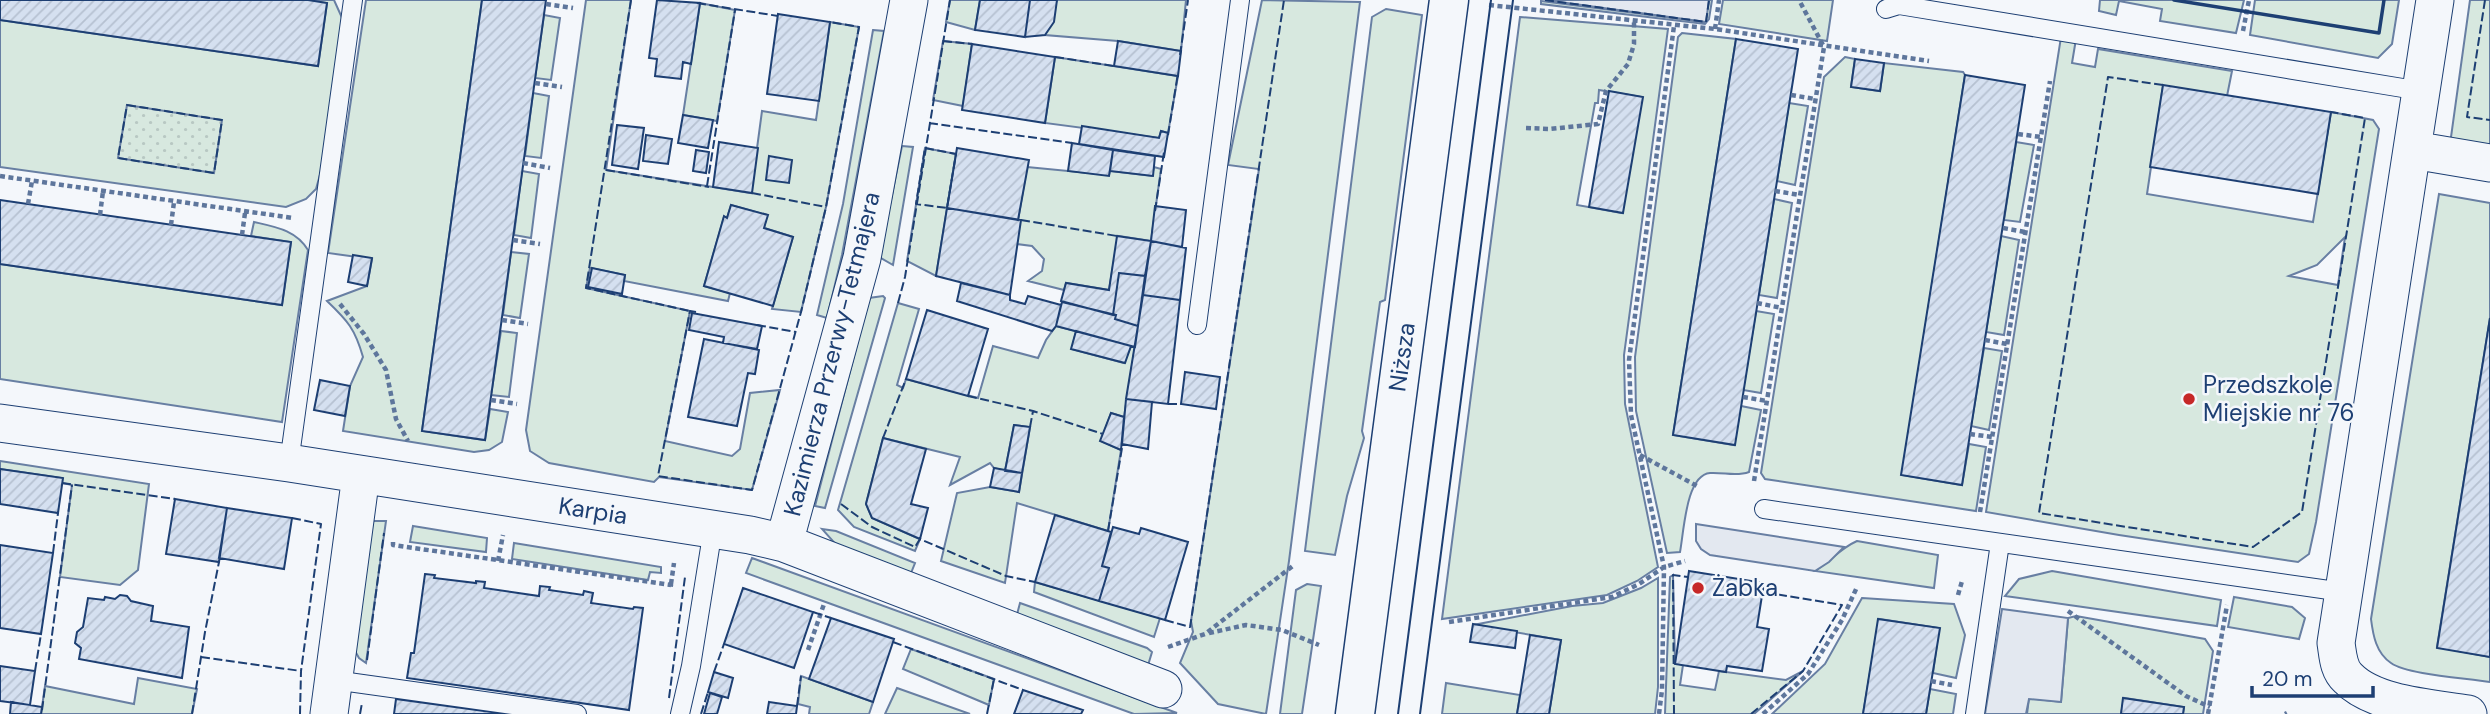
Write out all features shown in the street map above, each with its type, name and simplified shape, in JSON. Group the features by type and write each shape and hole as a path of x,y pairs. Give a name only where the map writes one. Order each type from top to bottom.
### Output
{"street":[{"name":"Kazimierza Przerwy-Tetmajera","path":"784,543 862,258 909,0"},
{"path":"2435,0 2336,643 2339,666 2347,678 2373,695 2409,705 2468,714"},
{"name":"Niższa","path":"1355,714 1444,1"},
{"path":"2413,150 2490,163"},
{"name":"Karpia","path":"0,423 289,463 713,529 784,543 1163,689"},
{"path":"332,697 361,475"}],"lane":[{"path":"289,463 353,0"},
{"path":"1197,324 1240,0"},
{"path":"1886,9 1899,5 2421,91"},
{"path":"1764,509 2343,592"},
{"path":"680,714 689,678 713,529"},
{"path":"1975,714 2000,543"},
{"path":"332,697 577,714"}],"path":[{"path":"1715,29 1719,0"},
{"path":"1754,481 1824,47 1799,0"},
{"path":"2242,39 2249,0"},
{"path":"1444,1 1715,29 1928,61"},
{"path":"545,4 573,8"},
{"path":"1525,128 1550,129 1601,124 1605,91 1629,64 1634,44 1634,22"},
{"path":"1659,714 1662,690 1664,567 1631,415 1629,360 1674,26"},
{"path":"1958,595 1975,540 2050,80"},
{"path":"535,83 562,87"},
{"path":"1791,94 1815,99"},
{"path":"2018,134 2041,137"},
{"path":"523,163 550,168"},
{"path":"0,176 322,222"},
{"path":"28,204 32,181"},
{"path":"100,215 103,191"},
{"path":"1775,191 1800,195"},
{"path":"171,225 174,202"},
{"path":"243,235 245,213"},
{"path":"2003,228 2025,232"},
{"path":"513,240 540,244"},
{"path":"312,293 334,298 364,334 386,370 396,419 409,442 418,447"},
{"path":"1757,303 1782,308"},
{"path":"502,320 528,324"},
{"path":"1985,340 2007,344"},
{"path":"1743,397 1768,401"},
{"path":"491,400 517,404"},
{"path":"1970,434 1993,437"},
{"path":"1640,455 1697,486"},
{"path":"498,561 503,535"},
{"path":"393,545 671,585"},
{"path":"1449,622 1612,597 1630,590 1664,567 1685,561"},
{"path":"669,598 674,563"},
{"path":"1205,634 1294,565"},
{"path":"2208,714 2232,576"},
{"path":"1763,714 1808,674 1842,620 1857,587"},
{"path":"808,650 824,604"},
{"path":"2068,611 2186,696 2210,706"},
{"path":"1161,650 1205,634 1246,625 1282,630 1318,645"}],"shaded area":[{"path":"308,0 334,0 343,20 323,164 316,189 306,199 286,207 0,167 0,20 318,66 327,3"},
{"path":"366,0 482,0 422,431 485,440 490,409 508,412 502,442 489,450 474,452 343,431 350,386 363,357 350,326 327,301 367,286 372,259 328,253"},
{"path":"586,0 631,0 606,170 751,193 762,111 816,120 830,22 859,27 826,207 801,312 772,309 793,237 764,228 767,215 731,205 727,218 724,217 704,286 730,293 728,301 624,281 625,275 590,268 586,288 690,311 665,441 732,456 740,449 750,393 780,390 752,490 659,477 654,482 549,463 530,451 526,430"},
{"path":"950,0 980,0 975,30 946,22"},
{"path":"1057,0 1186,0 1181,51 1118,41 1045,35"},
{"path":"1262,0 1360,2 1289,561 1266,714 1218,704 1180,663 1193,632 1191,621 1259,169 1228,165"},
{"path":"1545,0 1709,0 1706,22"},
{"path":"1709,0 1712,0 1709,19 1705,24 1541,4 1541,1 1705,22"},
{"path":"1723,0 1833,0 1827,41 1719,24"},
{"path":"2100,0 2244,0 2236,33 2160,21 2162,9 2119,1 2116,15 2099,11"},
{"path":"2255,0 2399,0 2392,44 2378,58 2250,35"},
{"path":"2470,0 2490,0 2490,151 2455,145 2451,137"},
{"path":"700,3 735,10 717,121 683,115"},
{"path":"1386,9 1422,15 1385,300 1380,302 1362,431 1364,438 1347,496 1335,555 1305,551 1372,17"},
{"path":"544,15 560,18 551,80 535,78"},
{"path":"1520,17 1668,29 1624,355 1625,404 1658,567 1637,581 1607,595 1442,619","holes":["1599,90 1642,97 1622,213 1577,205"]},
{"path":"873,30 884,31 842,255 827,318 817,315 843,204"},
{"path":"1682,33 1736,39 1673,435 1734,445 1741,406 1761,410 1749,472 1710,473 1702,476 1691,493 1680,552 1667,553 1636,411 1635,357 1678,37"},
{"name":"Przedszkole Miejskie nr 76","path":"2061,37 2076,39 2072,63 2095,67 2098,49 2232,71 2227,96 2163,86 2147,194 2313,222 2331,112 2373,120 2379,129 2309,554 2298,562 1986,512","holes":["2345,237 2338,285 2289,276 2317,265"]},
{"path":"943,41 972,44 963,106 933,100"},
{"path":"1055,57 1178,76 1168,133 1161,131 1159,138 1045,123"},
{"path":"1845,57 1855,59 1851,87 1880,91 1884,63 1963,72 1965,75 1902,475 1962,485 1969,444 1986,447 1976,511 1765,479 1761,473 1824,77"},
{"path":"533,93 549,96 541,158 525,156"},
{"path":"1789,103 1808,106 1795,185 1777,181"},
{"path":"127,105 222,120 214,173 118,158"},
{"path":"2016,142 2034,145 2020,222 2004,220"},
{"path":"902,146 913,147 893,265 881,258 880,253"},
{"path":"925,148 956,154 936,276 907,261"},
{"path":"1027,167 1152,176 1154,167 1161,169 1151,241 1118,236 1109,290 1066,283 1064,290 1028,281 1042,271 1044,259 1032,246 1017,244"},
{"path":"522,171 539,174 531,238 514,235"},
{"path":"2439,194 2490,203 2490,318 2437,647 2490,657 2490,682 2424,673 2391,663 2379,649 2371,619"},
{"path":"1774,199 1792,203 1777,298 1759,295"},
{"path":"254,222 291,234 308,250 282,422 0,379 0,264 282,305 291,242 251,236"},
{"path":"2001,236 2019,240 2004,335 1986,332"},
{"path":"511,252 529,254 520,318 503,315"},
{"path":"869,298 885,298 825,508 815,506"},
{"path":"898,303 919,309 897,385 903,388 906,379 978,398 993,346 1038,358 1056,326 1076,331 1072,349 1124,363 1131,346 1135,347 1124,417 1111,413 1101,441 1121,450 1108,531 1017,503 1005,583 941,561 957,493 990,487 1019,492 1030,427 1014,425 1005,471 994,468 990,463 950,485 960,457 883,438 866,504 872,518 920,539 915,551 854,527 838,510"},
{"path":"1756,311 1774,314 1761,393 1743,390"},
{"path":"501,331 517,333 509,397 491,395"},
{"path":"1984,348 2002,351 1989,430 1971,426"},
{"path":"0,461 149,484 138,570 120,585 60,577 72,485 62,483 62,478 0,469"},
{"path":"370,521 386,521 366,663 359,658 351,644"},
{"path":"1696,524 1844,547 1815,571 1710,555 1701,549 1696,541"},
{"path":"413,526 487,538 486,552 410,542"},
{"path":"822,529 836,531 915,563 907,583 848,558"},
{"path":"1857,541 1938,555 1934,588 1815,571"},
{"path":"514,543 661,567 661,573 650,572 648,580 512,559"},
{"path":"752,558 1177,713 1134,714 746,573"},
{"path":"2052,571 2221,600 2217,626 2005,596 2019,579"},
{"path":"1673,575 1675,663 1683,665 1680,685 1715,690 1719,671 1786,680 1803,671 1754,714 1665,714 1670,577"},
{"path":"1658,578 1658,687 1655,714 1549,714 1561,640 1473,625 1572,606 1603,603"},
{"path":"1035,582 1160,618 1154,637 1034,592"},
{"path":"1307,584 1321,586 1302,714 1280,714 1296,590"},
{"path":"2234,597 2292,607 2305,618 2299,639 2228,627"},
{"path":"1862,598 1954,604 1965,635 1956,678 1933,673 1939,628 1879,619 1863,714 1772,714 1825,664"},
{"path":"1020,603 1147,648 1152,652 1146,672 1015,622"},
{"path":"2002,609 2068,618 2061,702 2029,699 2026,714 1985,714"},
{"path":"2076,616 2205,639 2213,651 2203,714 2183,714 2184,707 2124,698 2121,714 2027,714 2029,698 2061,702 2068,618"},
{"path":"911,649 994,679 989,705 903,669"},
{"path":"801,676 873,702 869,714 809,714 810,707 798,704"},
{"path":"138,678 197,689 192,714 41,714 45,686 134,704"},
{"path":"1446,683 1520,695 1517,714 1442,714"},
{"path":"897,688 970,714 885,714"},
{"path":"1930,689 1956,694 1953,714 1926,714"}],"building":[{"path":"0,0 308,0 327,3 318,66 0,20"},
{"path":"482,0 546,0 485,440 422,431"},
{"path":"657,0 700,3 691,64 683,62 681,79 655,76 657,59 649,58"},
{"path":"980,0 1030,0 1025,37 975,30"},
{"path":"1030,0 1057,0 1054,22 1045,35 1025,37"},
{"path":"778,14 830,22 819,101 767,94"},
{"path":"1736,39 1798,49 1735,445 1673,435"},
{"path":"1118,41 1181,51 1178,76 1114,66"},
{"path":"972,44 1055,57 1045,123 962,110"},
{"path":"1855,59 1884,63 1880,91 1851,87"},
{"path":"1965,75 2025,85 1962,485 1901,475"},
{"path":"2163,85 2331,112 2318,194 2150,167"},
{"path":"1609,91 1643,97 1623,213 1589,207"},
{"path":"683,115 713,120 708,148 678,143"},
{"path":"617,125 644,128 638,169 612,165"},
{"path":"1082,126 1159,138 1161,131 1168,133 1164,157 1079,144"},
{"path":"646,135 672,139 668,164 643,161"},
{"path":"719,142 758,148 752,193 713,187"},
{"path":"1072,143 1113,150 1109,176 1068,171"},
{"path":"957,148 1029,160 1018,220 947,208"},
{"path":"696,150 709,152 706,173 693,171"},
{"path":"1113,150 1155,156 1153,176 1110,171"},
{"path":"769,156 792,160 789,183 766,180"},
{"path":"0,200 291,242 282,305 0,264"},
{"path":"731,205 768,215 764,228 793,237 773,306 704,286 724,216 727,218"},
{"path":"1155,206 1186,210 1182,247 1151,241"},
{"path":"947,208 1021,220 1010,295 936,276"},
{"path":"1117,236 1151,241 1145,276 1119,273 1113,315 1061,301 1066,283 1109,290"},
{"path":"1151,241 1186,248 1180,300 1143,295"},
{"path":"353,255 372,258 367,286 348,282"},
{"path":"592,268 625,275 622,294 588,287"},
{"path":"1119,273 1145,276 1138,326 1115,319 1116,315 1113,315"},
{"path":"961,283 1010,295 1010,300 1025,304 1028,296 1061,305 1056,326 1052,331 957,301"},
{"path":"1143,295 1180,300 1168,404 1126,399"},
{"path":"1062,302 1116,315 1115,319 1138,326 1135,347 1056,326"},
{"path":"927,310 988,329 968,396 906,379"},
{"path":"692,313 762,326 757,349 723,343 724,337 689,330"},
{"path":"2490,318 2490,657 2437,648"},
{"path":"1076,331 1131,346 1125,363 1071,349"},
{"path":"704,339 759,350 755,374 748,373 737,426 688,417"},
{"path":"1185,372 1220,377 1216,409 1181,404"},
{"path":"320,380 350,386 345,416 314,410"},
{"path":"1126,399 1152,402 1148,449 1122,444"},
{"path":"1111,413 1124,417 1121,450 1100,441"},
{"path":"1014,425 1030,427 1022,473 1005,471"},
{"path":"883,438 926,449 911,504 928,508 920,539 872,518 866,504"},
{"path":"994,468 1022,473 1019,492 990,487"},
{"path":"0,469 63,478 58,513 0,504"},
{"path":"175,499 227,508 219,562 166,554"},
{"path":"227,508 292,518 284,569 219,558"},
{"path":"1055,515 1111,532 1102,566 1109,568 1099,601 1035,582"},
{"path":"1113,527 1139,534 1141,528 1188,542 1165,620 1099,601 1109,568 1102,566"},
{"path":"0,545 53,553 41,634 0,628"},
{"path":"1689,571 1764,583 1757,627 1769,629 1762,671 1727,666 1726,672 1675,664"},
{"path":"425,574 435,575 434,578 485,582 484,588 539,596 540,586 583,595 584,591 593,593 591,603 643,608 629,710 407,678 411,653 414,653"},
{"path":"743,588 813,612 794,668 724,644"},
{"path":"120,595 127,596 131,601 153,606 151,621 189,627 182,678 79,659 81,648 75,643 77,632 83,627 88,598 115,599"},
{"path":"831,618 894,639 873,702 809,679"},
{"path":"1878,619 1940,628 1926,714 1863,714"},
{"path":"1473,624 1517,631 1515,648 1470,642"},
{"path":"1530,635 1561,640 1549,714 1517,714"},
{"path":"0,666 35,671 30,705 0,701"},
{"path":"714,672 733,678 728,698 708,692"},
{"path":"1023,690 1083,710 1081,714 1014,714"},
{"path":"710,693 722,697 717,714 704,714"},
{"path":"2123,698 2184,707 2183,714 2121,714"},
{"path":"396,699 506,714 394,714"},
{"path":"11,702 42,707 41,714 10,714"},
{"path":"769,702 797,706 796,714 767,714"}],"tram line":[{"path":"1398,714 1491,0"},
{"path":"1420,714 1513,0"}],"fence":[{"path":"631,0 586,288 690,311"},
{"path":"898,303 905,277 950,0"},
{"path":"1180,55 1188,0"},
{"path":"1165,620 1190,627 1284,0"},
{"path":"1545,0 1706,22 1709,0"},
{"path":"2485,0 2467,117 2490,120"},
{"path":"697,3 778,16"},
{"path":"707,186 735,10"},
{"path":"696,312 690,311 658,476 752,490 801,312 826,207 859,27 830,22"},
{"path":"943,41 972,44"},
{"path":"1055,57 1114,66"},
{"path":"1168,135 1178,73"},
{"path":"2163,85 2108,77 2039,513 2253,547 2302,512 2365,118 2331,112"},
{"path":"127,105 222,120 214,173 118,158 127,105"},
{"path":"929,123 1072,143"},
{"path":"925,148 956,154 947,208 916,204 925,148"},
{"path":"1155,211 1164,152"},
{"path":"606,170 709,187"},
{"path":"752,193 826,207"},
{"path":"1021,220 1117,236"},
{"path":"757,325 796,332"},
{"path":"883,438 906,379"},
{"path":"968,396 1033,411 1103,434"},
{"path":"1168,404 1181,404"},
{"path":"1030,427 1033,411"},
{"path":"1108,531 1122,448"},
{"path":"62,483 175,499"},
{"path":"42,710 72,485"},
{"path":"841,504 872,527 915,547 920,539 1006,576 1035,582"},
{"path":"53,553 58,513"},
{"path":"292,518 321,524 301,671 300,714"},
{"path":"367,660 384,533"},
{"path":"192,714 219,562"},
{"path":"1674,714 1673,575 1688,577"},
{"path":"669,698 685,577"},
{"path":"1751,714 1803,671 1842,605 1763,592"},
{"path":"813,612 831,618"},
{"path":"35,671 41,634"},
{"path":"893,642 1023,690"},
{"path":"714,672 724,644"},
{"path":"201,657 301,671"},
{"path":"797,706 801,676"},
{"path":"987,714 994,679"},
{"path":"701,714 708,692"},
{"path":"360,714 362,703"}],"wall":[{"path":"2174,0 2379,33 2384,0"}],"place":[{"name":"Przedszkole Miejskie nr 76","path":"2189,399"},
{"name":"Żabka","path":"1698,588"}]}
